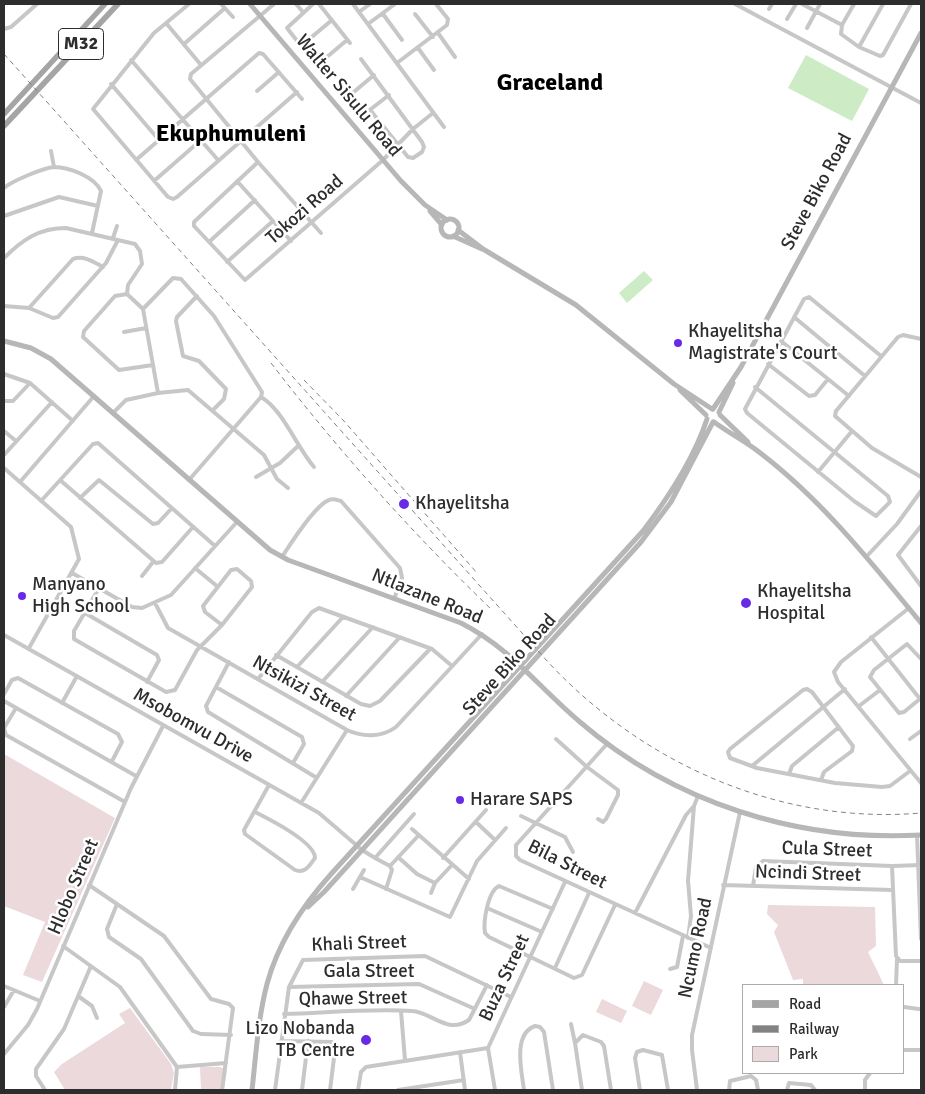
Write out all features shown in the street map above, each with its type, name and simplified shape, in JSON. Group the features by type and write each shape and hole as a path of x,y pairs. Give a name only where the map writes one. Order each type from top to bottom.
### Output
{"main road":[{"name":"M32","path":"4,114 105,4"},
{"name":"M32","path":"4,126 118,4"}],"street":[{"path":"4,29 11,27 37,4"},
{"path":"189,4 154,33 111,84 93,109 168,198 173,199 296,92"},
{"path":"221,4 233,16"},
{"name":"Walter Sisulu Road","path":"250,4 383,160 442,225"},
{"path":"274,4 191,74 190,79 258,162 321,233"},
{"path":"296,4 303,12"},
{"path":"313,4 287,28 317,63 348,41 319,4"},
{"path":"353,4 444,127"},
{"path":"359,12 370,4"},
{"path":"368,24 395,4"},
{"path":"397,63 447,25 448,19 436,4"},
{"path":"735,4 921,103"},
{"path":"770,9 772,4"},
{"path":"787,19 796,4"},
{"path":"802,4 842,26"},
{"path":"807,28 820,4"},
{"path":"854,4 840,30 842,36 878,56 884,55 911,4"},
{"path":"859,47 883,4"},
{"path":"184,44 225,8"},
{"path":"383,14 402,40"},
{"path":"415,14 433,37"},
{"path":"301,46 332,20"},
{"path":"166,23 202,65"},
{"path":"438,33 455,57"},
{"name":"Steve Biko Road","path":"360,848 514,674 630,554 671,502 719,414 741,367 921,33"},
{"path":"418,48 434,70"},
{"path":"136,160 261,53 302,99"},
{"path":"361,59 424,144 422,152 411,158 371,111"},
{"path":"131,60 218,160"},
{"path":"256,91 279,72"},
{"path":"374,75 348,99 359,115 366,115 389,96"},
{"path":"111,84 159,140"},
{"name":"Tokozi Road","path":"227,262 245,280 399,146 413,129 433,113"},
{"path":"154,181 201,140"},
{"path":"51,151 54,168"},
{"path":"258,162 194,222 194,226 227,262 273,221"},
{"path":"4,188 10,183 54,168 94,180 101,191 92,233"},
{"path":"237,181 291,241"},
{"path":"4,216 59,197 98,206"},
{"path":"209,242 255,200"},
{"name":"Walter Sisulu Road","path":"425,205 447,220"},
{"path":"483,249 458,230 456,222 447,220 442,225 441,230 445,235 453,236 483,249 564,296 674,384 719,414 755,450 806,493 867,556 921,623"},
{"path":"113,238 117,226"},
{"path":"4,258 26,238 56,228 113,238 137,246 142,259 140,270 128,285 127,294"},
{"path":"453,236 458,230"},
{"path":"4,306 29,308 53,318 58,317 103,267 118,240"},
{"path":"29,308 73,259 91,260 103,267"},
{"path":"143,309 176,277 181,279 214,316 262,392 261,397 189,480"},
{"path":"127,294 143,309 158,393"},
{"path":"127,294 115,296 84,331 83,337 119,370 153,365"},
{"path":"197,296 176,321 183,356 199,361 226,390 224,399 213,410"},
{"path":"755,387 888,496 890,501 884,510 876,516 871,515 746,412 746,407 755,387 804,299 809,297 881,356"},
{"path":"794,318 865,376"},
{"path":"124,332 146,328"},
{"path":"921,339 899,336 881,356 835,416 872,448 921,477"},
{"name":"Ntlazane Road","path":"4,341 17,343 42,353 94,396 261,544 282,557 461,623 482,634 503,649 563,708 607,744 648,771 698,796 740,812 793,826 867,836 919,835"},
{"path":"781,341 849,396"},
{"path":"768,364 809,396 814,395 828,379"},
{"name":"Steve Biko Road","path":"252,1090 266,986 280,949 319,887 360,848 518,679 545,644 652,519 689,459 706,417 741,367"},
{"path":"4,374 30,383 73,421"},
{"path":"4,401 13,402 30,383"},
{"path":"674,384 706,417 755,450"},
{"path":"113,413 126,400 158,393 188,390 264,455 277,479 288,488"},
{"path":"20,482 94,396"},
{"path":"261,397 274,408 297,447 314,467"},
{"path":"4,455 52,402"},
{"path":"4,431 16,441"},
{"path":"818,472 852,431"},
{"path":"41,501 93,444 98,443 215,546"},
{"path":"256,477 271,469 297,447"},
{"path":"4,468 73,530 79,559 29,648"},
{"path":"60,480 153,562 162,562 193,526"},
{"path":"80,498 98,480 153,524 158,523 172,508"},
{"path":"867,556 897,524 921,491"},
{"path":"282,557 303,525 327,501 334,499 340,501 400,568 402,578 394,599"},
{"path":"72,573 134,608 139,608 171,595 236,523"},
{"path":"921,526 898,555 921,586"},
{"path":"142,576 153,562"},
{"path":"195,568 218,587"},
{"path":"98,588 73,634 76,642 166,692 172,692 201,646 222,625 252,584 240,571 234,569 203,608 205,612 222,625"},
{"name":"Ntsikizi Street","path":"155,603 168,628 347,730 361,736 391,730 482,634"},
{"path":"258,679 314,610 320,608 430,649 452,666"},
{"path":"909,608 871,637 835,669 836,679 921,783"},
{"path":"84,613 157,655 159,660 147,682"},
{"path":"297,667 343,617"},
{"path":"322,682 373,627"},
{"name":"Msobomvu Drive","path":"4,635 301,803 329,820 360,848 390,866"},
{"path":"346,696 400,637"},
{"path":"871,637 888,659 921,698 904,712 899,713 880,690 870,674 888,659 907,644 921,659"},
{"path":"276,655 366,706 377,704 430,649"},
{"path":"229,662 206,706 208,712 317,778"},
{"path":"62,703 77,676"},
{"path":"4,694 12,680 18,678 120,736 122,742 112,761"},
{"path":"216,687 302,737 304,744 293,763"},
{"path":"821,780 824,772 853,748 840,727 810,690 803,690 730,749 728,754 730,758 752,766 789,774 821,780 886,787 910,771"},
{"path":"752,766 845,690"},
{"path":"858,706 880,690"},
{"path":"4,701 136,776"},
{"path":"16,708 4,728 6,735 125,802"},
{"name":"Hlobo Street","path":"4,1054 28,1025 40,1001 136,776 163,726"},
{"path":"789,774 792,766 840,727"},
{"path":"301,803 347,730"},
{"path":"910,739 921,731"},
{"path":"556,739 586,768 618,791 605,820 603,822 598,819"},
{"name":"Bila Street","path":"607,744 516,844 516,856 520,860 565,882 711,948"},
{"path":"255,812 286,829 313,850 315,858 306,869 301,872 295,870 247,837 244,830 269,785"},
{"path":"634,913 682,822 694,806 698,796"},
{"path":"670,969 677,967 691,916 688,881 694,806"},
{"path":"443,858 486,810"},
{"name":"Ncumo Road","path":"697,1090 692,1040 723,885 740,812"},
{"path":"375,858 414,814"},
{"path":"521,816 565,837 573,852"},
{"path":"476,822 495,840"},
{"path":"360,878 447,917 453,914 477,861 506,828"},
{"path":"412,829 451,866 469,879"},
{"path":"919,835 921,939"},
{"path":"386,889 393,874 390,866 418,836"},
{"path":"398,857 417,874 435,883"},
{"name":"Cula Street","path":"753,886 756,866 763,861 892,866 920,865"},
{"path":"431,893 435,883 451,866"},
{"path":"892,866 897,959 896,984"},
{"path":"353,889 364,870"},
{"name":"Buza Street","path":"494,1090 488,1048 565,882"},
{"path":"89,885 164,936 211,1000 232,1006 234,1012 222,1090"},
{"path":"552,909 500,885 495,888 487,908 484,930 487,936 574,978 581,976 615,905"},
{"name":"Ncindi Street","path":"723,885 892,890"},
{"path":"555,968 589,893"},
{"path":"118,904 107,930 109,937 142,961 193,1031 201,1034 230,1035"},
{"path":"487,908 542,932"},
{"path":"63,946 120,987 177,1067 176,1090"},
{"name":"Khali Street","path":"275,1090 289,987 300,963 304,959 427,956 511,996"},
{"path":"897,959 902,961 921,961"},
{"path":"46,1090 36,1076 36,1069 56,1043 91,966"},
{"name":"Gala Street","path":"289,987 419,984 474,1009"},
{"name":"Qhawe Street","path":"284,1014 414,1011 449,1025 466,1022 487,984"},
{"path":"4,986 40,1001"},
{"path":"4,1007 14,990"},
{"path":"78,996 91,1005 97,1018"},
{"path":"905,1007 919,1009"},
{"path":"401,1011 405,1060"},
{"path":"571,1024 582,1090"},
{"path":"524,1090 519,1050 528,1030 536,1026 540,1027 544,1032 553,1090"},
{"path":"575,1043 579,1036 585,1035 603,1044 611,1090"},
{"path":"281,1041 329,1041 334,1045 330,1090"},
{"path":"302,1090 308,1041"},
{"path":"358,1090 360,1075 364,1068 488,1048"},
{"path":"640,1090 635,1058 637,1052 643,1050 662,1055 668,1090"},
{"path":"905,1050 921,1050"},
{"path":"460,1052 466,1090"},
{"path":"177,1067 226,1063"},
{"path":"865,1090 865,1080 869,1074"},
{"path":"729,1090 730,1081 750,1076 756,1080 758,1090"},
{"path":"398,1090 464,1080"},
{"path":"787,1090 789,1083 794,1082 811,1085 815,1090"}],"green space":[{"path":"4,754 115,818 42,982 23,975 45,922 4,906"},
{"path":"768,905 875,907 876,946 868,952 884,984 803,984 803,979 793,980 774,932 778,925 767,914"},
{"path":"644,981 663,990 651,1015 632,1006"},
{"path":"602,999 627,1011 621,1023 596,1012"},
{"path":"130,1008 171,1064 174,1073 171,1090 65,1090 54,1072 62,1064 125,1023 119,1014"},
{"path":"200,1067 220,1067 227,1070 224,1090 201,1090"}],"shaded area":[{"path":"806,55 869,89 852,121 788,88"},
{"path":"644,271 653,280 627,303 619,293"}],"railway":[{"path":"4,54 548,662 586,698 627,730 671,758 717,780 766,797 817,809 868,814 921,813"},
{"path":"271,363 349,459 404,521 491,609"},
{"path":"304,380 343,420 477,573"}],"place":[{"name":"Khayelitsha Magistrate's Court","path":"678,343"},
{"name":"Khayelitsha","path":"404,504"},
{"name":"Manyano High School","path":"22,596"},
{"name":"Khayelitsha Hospital","path":"746,603"},
{"name":"Harare SAPS","path":"460,800"},
{"name":"Lizo Nobanda TB Centre","path":"366,1040"}],"district":[{"name":"Graceland","path":"550,84"},
{"name":"Ekuphumuleni","path":"231,135"}]}
